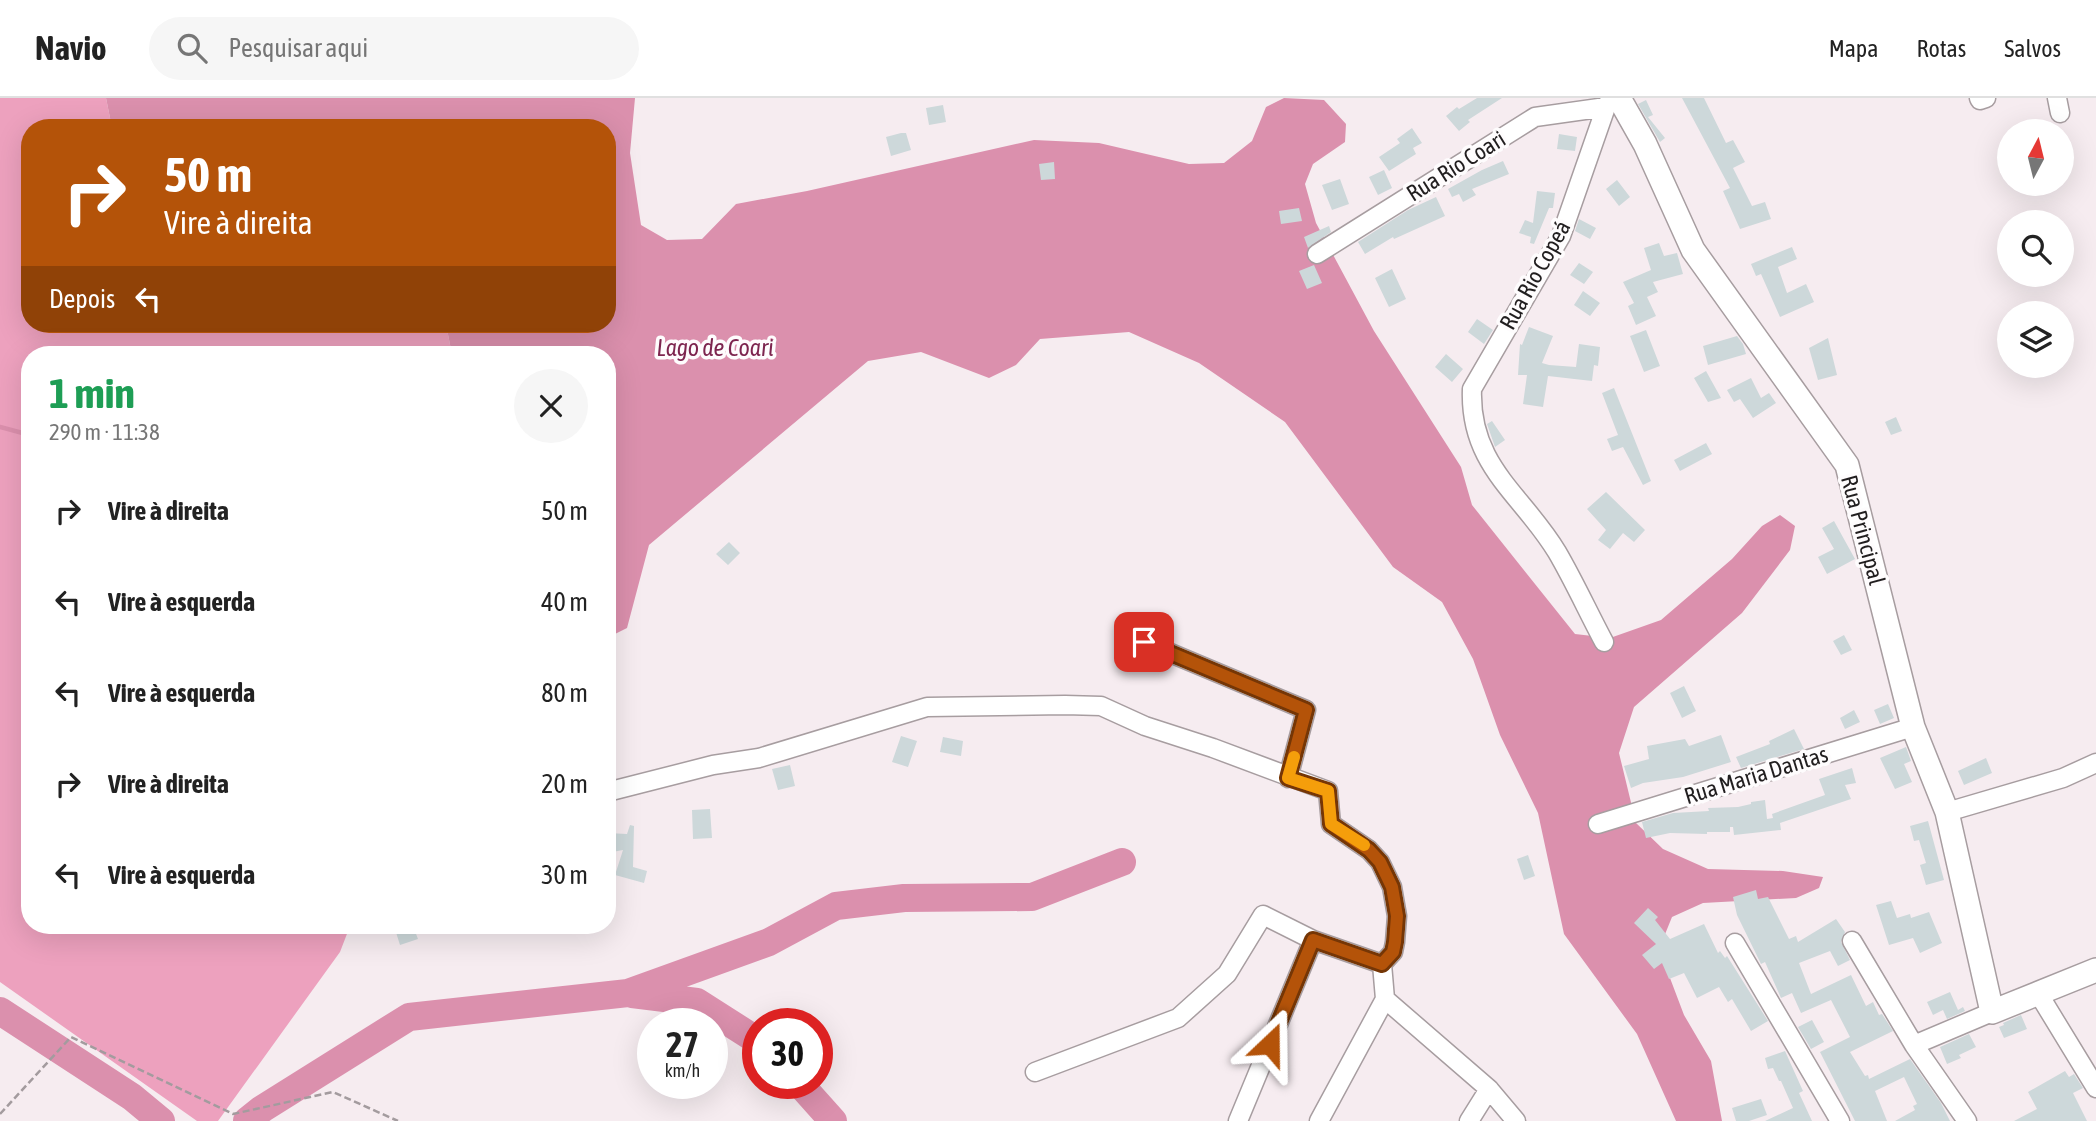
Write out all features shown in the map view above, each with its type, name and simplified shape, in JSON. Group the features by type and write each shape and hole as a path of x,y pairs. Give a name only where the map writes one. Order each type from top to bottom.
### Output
{"street":[{"path":"1979,98 1986,98"},
{"name":"Rua Rio Coari","path":"1317,254 1535,117 1612,101"},
{"name":"Rua Rio Copeá","path":"1604,642 1556,550 1486,460 1471,411 1472,389 1561,236 1612,101"},
{"name":"Rua Principal","path":"1612,101 1645,144 1693,250 1847,465 1913,727 1947,811 1992,1012"},
{"path":"1144,642 1306,710 1288,778"},
{"path":"616,790 713,765 760,758 927,708 1025,705 1101,706 1145,726 1328,791 1331,824 1369,850 1380,862 1392,887 1397,916 1393,952 1382,964 1385,999 1319,1121"},
{"name":"Rua Maria Dantas","path":"1598,824 1913,727"},
{"path":"1947,811 2063,778 2096,763"},
{"path":"1035,1072 1178,1017 1227,975 1264,915 1313,940 1382,964"},
{"path":"1238,1121 1313,940"},
{"path":"1852,941 1914,1045 1967,1121"},
{"path":"1735,943 1840,1121"},
{"path":"1914,1045 2096,970"},
{"path":"2038,993 2096,1088"},
{"path":"1385,999 1489,1089 1516,1121"},
{"path":"1469,1121 1489,1089"}],"path":[{"path":"0,1114 71,1037 233,1114 332,1092 398,1121"}],"shaded area":[{"path":"0,98 106,98 110,119 21,119 21,333 448,333 450,346 21,346 21,934 347,934 340,952 218,1121 197,1121 0,982"}],"water":[{"name":"Lago de Coari","path":"106,98 635,98 630,153 641,225 667,240 702,239 736,204 807,191 1034,140 1099,143 1189,164 1224,163 1252,141 1266,107 1284,98 1324,100 1346,124 1345,142 1313,164 1305,184 1316,223 1374,331 1461,467 1472,505 1575,634 1610,638 1661,620 1732,559 1762,526 1780,515 1795,526 1790,550 1742,613 1634,707 1619,753 1636,823 1663,849 1708,869 1783,871 1823,877 1819,888 1796,898 1703,903 1672,917 1659,949 1684,1015 1711,1061 1722,1121 1676,1121 1637,1034 1564,934 1538,813 1500,735 1473,659 1442,602 1393,567 1285,422 1199,363 1129,332 1040,339 1016,365 989,378 921,352 868,361 649,545 627,628 616,634 616,346 450,346 448,333 616,333 616,119 110,119"}],"building":[{"path":"1477,98 1502,98 1468,120 1470,122 1459,131 1446,116 1457,107 1459,109"},
{"path":"1682,98 1704,98 1726,143 1733,140 1745,162 1733,168 1752,206 1765,202 1771,219 1740,229 1723,191 1730,188"},
{"path":"1646,100 1653,115 1648,117 1665,138 1660,142 1638,104"},
{"path":"943,105 946,122 929,125 926,108"},
{"path":"1412,128 1422,143 1413,148 1416,154 1389,171 1379,157 1400,143 1397,139"},
{"path":"906,133 911,150 891,156 886,137"},
{"path":"1559,134 1577,137 1575,151 1557,149"},
{"path":"1503,161 1509,174 1472,189 1476,195 1463,202 1459,194 1452,197 1448,189"},
{"path":"1054,162 1055,179 1041,180 1039,164"},
{"path":"1384,170 1392,188 1378,195 1369,177"},
{"path":"1340,179 1349,204 1332,210 1322,185"},
{"path":"1617,180 1630,197 1619,206 1606,189"},
{"path":"1537,191 1555,193 1553,208 1549,208 1534,244 1530,243 1531,237 1519,233 1525,220 1533,223"},
{"path":"1436,197 1445,216 1394,239 1393,237 1365,254 1358,242 1408,210"},
{"path":"1299,208 1302,221 1281,224 1279,211"},
{"path":"1579,219 1596,228 1590,239 1575,231"},
{"path":"1329,226 1331,232 1308,248 1304,237"},
{"path":"1659,243 1664,256 1677,253 1683,274 1653,282 1658,292 1647,297 1656,316 1636,325 1628,306 1634,303 1623,282 1651,270 1644,248"},
{"path":"1792,247 1797,259 1778,267 1787,293 1806,284 1814,302 1780,317 1761,274 1756,276 1751,264"},
{"path":"1579,263 1593,272 1584,284 1570,275"},
{"path":"1314,265 1322,283 1307,289 1299,271"},
{"path":"1392,269 1406,299 1389,307 1375,278"},
{"path":"1583,291 1600,303 1590,316 1574,305"},
{"path":"1477,319 1493,330 1484,344 1468,332"},
{"path":"1529,327 1553,336 1542,363 1549,365 1576,367 1579,344 1600,347 1598,366 1594,365 1592,381 1548,376 1543,407 1523,404 1527,375 1518,375 1520,344 1522,345"},
{"path":"1646,330 1660,366 1644,372 1630,336"},
{"path":"1737,336 1746,354 1708,365 1703,346"},
{"path":"1828,338 1837,375 1818,380 1809,348"},
{"path":"1446,354 1463,369 1452,382 1435,367"},
{"path":"1706,371 1721,398 1708,402 1694,378"},
{"path":"1751,378 1761,398 1769,393 1776,403 1753,418 1740,399 1734,402 1727,390"},
{"path":"1614,388 1651,481 1643,485 1623,447 1612,451 1607,439 1618,435 1602,393"},
{"path":"1896,417 1902,431 1891,435 1885,422"},
{"path":"1492,421 1505,440 1495,447 1487,424"},
{"path":"1706,443 1712,454 1680,471 1674,460"},
{"path":"1606,492 1645,530 1634,542 1623,533 1610,549 1598,540 1606,530 1587,509"},
{"path":"1834,521 1855,559 1827,574 1818,557 1834,549 1822,528"},
{"path":"729,542 740,553 728,565 716,554"},
{"path":"1844,635 1852,650 1841,655 1833,641"},
{"path":"1684,686 1696,711 1682,718 1670,693"},
{"path":"1888,704 1894,718 1880,724 1874,710"},
{"path":"1854,710 1860,722 1845,729 1840,718"},
{"path":"1794,729 1804,749 1741,768 1736,757 1770,744 1769,741"},
{"path":"1721,735 1731,762 1683,777 1643,783 1631,788 1624,766 1649,759 1647,746 1685,739 1689,746"},
{"path":"901,736 917,741 908,767 892,762"},
{"path":"943,737 963,741 961,756 940,752"},
{"path":"1906,747 1911,761 1904,764 1912,782 1895,789 1880,758"},
{"path":"1986,758 1992,773 1964,785 1958,771"},
{"path":"790,765 795,786 778,790 772,769"},
{"path":"1852,768 1856,783 1845,785 1851,799 1780,823 1781,830 1734,835 1733,827 1730,827 1730,832 1670,833 1646,838 1642,822 1673,813 1738,807 1765,800 1767,819 1773,818 1772,814 1825,795 1819,779"},
{"path":"710,809 712,838 693,839 692,810"},
{"path":"1928,821 1944,880 1926,885 1920,865 1926,863 1919,840 1914,841 1910,826"},
{"path":"630,825 634,826 633,867 647,871 644,883 616,875 623,850 616,851 616,833 627,834"},
{"path":"1528,855 1535,876 1524,880 1517,859"},
{"path":"1756,890 1758,899 1768,897 1789,939 1796,936 1798,942 1836,919 1845,932 1841,942 1850,960 1838,966 1830,951 1799,963 1811,994 1851,975 1866,1006 1873,1002 1879,1015 1882,1014 1893,1031 1850,1052 1865,1076 1868,1075 1869,1079 1910,1059 1941,1103 1950,1121 1895,1121 1915,1110 1913,1106 1917,1104 1904,1077 1875,1091 1887,1121 1855,1121 1820,1052 1850,1037 1831,1000 1801,1013 1792,993 1781,998 1765,962 1761,964 1737,915 1733,897"},
{"path":"1891,901 1897,918 1910,914 1911,918 1929,912 1942,943 1920,953 1913,938 1889,945 1876,905"},
{"path":"1648,908 1658,917 1655,920 1670,939 1704,924 1718,953 1720,951 1725,958 1727,956 1768,1021 1751,1031 1732,999 1728,1002 1719,987 1697,998 1684,973 1669,979 1662,963 1654,969 1642,955 1656,944 1634,923"},
{"path":"397,934 416,934 418,939 400,945"},
{"path":"1950,992 1958,1010 1963,1007 1965,1011 1947,1019 1943,1010 1933,1015 1927,1002"},
{"path":"2021,1015 2027,1029 2004,1038 1999,1027"},
{"path":"1812,1020 1824,1042 1811,1049 1798,1027"},
{"path":"1969,1034 1976,1047 1947,1064 1940,1047"},
{"path":"1785,1051 1803,1091 1799,1093 1812,1121 1765,1121 1793,1108 1773,1068 1768,1069 1765,1058"},
{"path":"2065,1071 2069,1077 2074,1074 2083,1088 2073,1093 2087,1121 2014,1121 2037,1109 2028,1092"},
{"path":"1761,1099 1767,1115 1749,1121 1736,1121 1732,1108"}],"waterway":[{"path":"0,427 21,433"},
{"path":"247,1121 409,1017 628,993 769,942 836,906 904,898 1032,897 1122,862"},
{"path":"632,994 697,1002 742,1031"},
{"path":"0,1011 132,1097 161,1121"},
{"path":"813,1099 833,1121"}],"slow traffic":[{"path":"1294,757 1288,778 1328,791 1331,824 1364,845"}],"route":[{"path":"1144,642 1306,710 1288,778 1328,791 1331,824 1369,850 1380,862 1392,887 1397,916 1393,952 1382,964 1313,940 1270,1044"}]}
